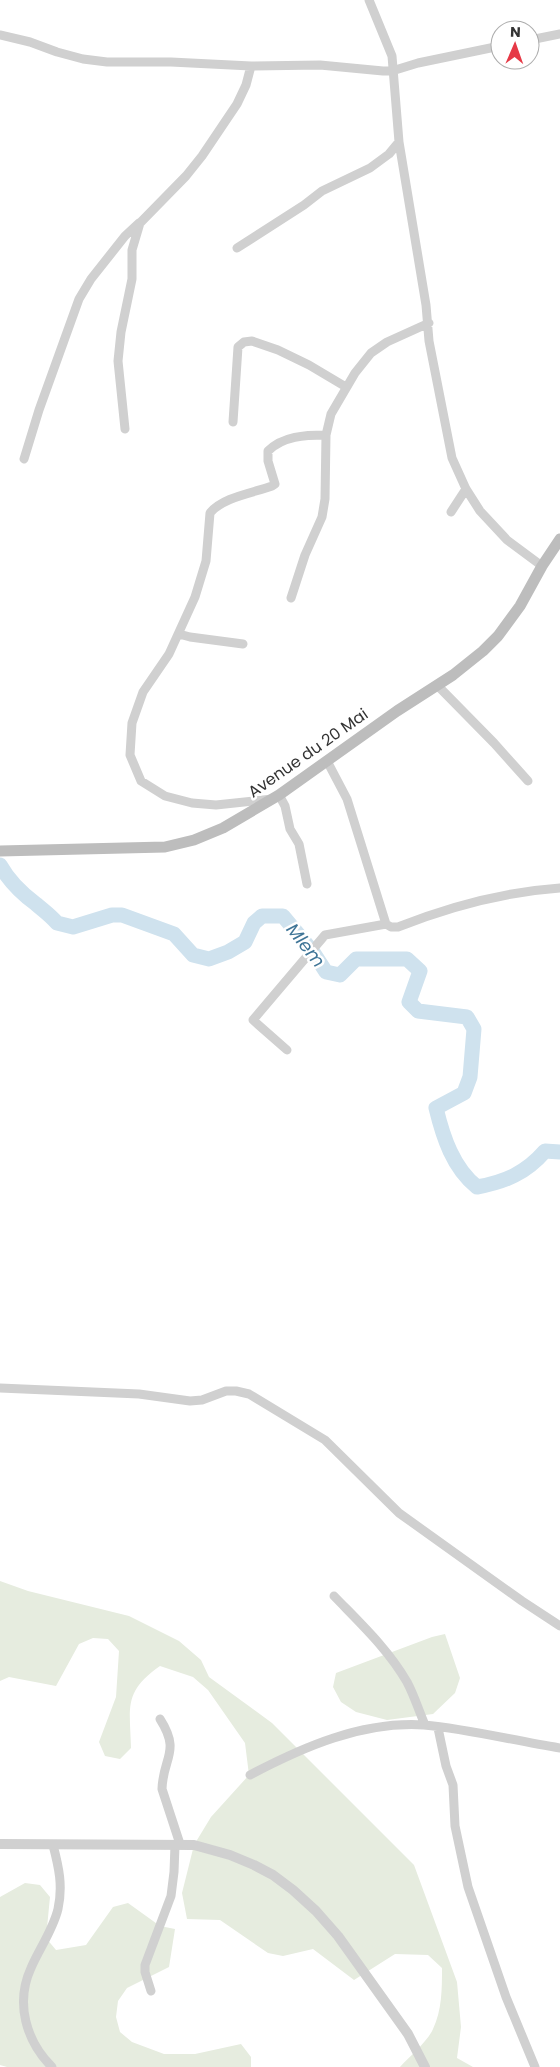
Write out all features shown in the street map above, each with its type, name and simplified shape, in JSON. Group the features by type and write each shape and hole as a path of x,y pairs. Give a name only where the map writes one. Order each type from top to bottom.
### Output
{"main road":[{"name":"Avenue du 20 Mai","path":"0,851 165,847 194,840 223,828 276,797 397,711 468,664 498,636 520,606 542,566 560,539"}],"street":[{"path":"369,0 392,56 399,142 429,322 429,341 452,458 466,489 480,511 507,540 542,566"},
{"path":"0,34 83,59 107,62 171,62 251,66 320,65 392,71 418,63 490,48"},
{"path":"540,38 560,34"},
{"path":"24,459 39,410 79,299 91,280 125,236 186,176 202,156 237,104 246,85 251,66"},
{"path":"237,248 304,205 322,191 370,168 389,154 399,142"},
{"path":"125,429 118,361 121,332 132,279 132,250 140,223"},
{"path":"291,598 305,555 322,517 325,498 326,435 331,414 346,387 371,353 387,342 429,322"},
{"path":"233,422 238,347 244,342 252,341 278,350 309,365 346,387"},
{"path":"307,884 299,844 290,829 285,806 276,797 216,805 192,803 165,796 141,781 130,755 132,723 143,692 169,654 195,597 206,560 210,513 214,508 230,500 275,484 268,461 268,452 275,444 288,438 326,435"},
{"path":"450,512 466,489"},
{"path":"179,634 244,644"},
{"path":"437,685 528,781"},
{"path":"327,761 347,799 371,873 376,896 386,924 391,927 398,928 440,910 478,900 560,887"},
{"path":"287,1050 253,1020 325,935 386,924"},
{"path":"0,1388 139,1394 190,1401 202,1400 226,1391 249,1394 325,1440 400,1513 522,1601 560,1626"},
{"path":"334,1596 373,1636 396,1665 408,1684 425,1725"},
{"path":"151,1991 145,1972 145,1965 171,1896 177,1845 162,1789 169,1762 170,1734 160,1719"},
{"path":"250,1775 278,1760 322,1742 368,1728 425,1725 560,1748"},
{"path":"438,1728 446,1766 453,1786 455,1826 468,1887 506,1998 535,2067"},
{"path":"0,1844 177,1845 204,1847 230,1855 273,1875 294,1890 316,1911 364,1971 408,2034 425,2067"},
{"path":"52,2067 40,2053 32,2039 24,2017 23,2005 24,1991 30,1969 58,1912 62,1888 59,1866 53,1845"}],"shaded area":[{"path":"0,1581 28,1591 129,1616 179,1641 201,1660 209,1677 272,1723 414,1865 457,1982 461,2027 457,2058 473,2067 400,2067 427,2039 436,2022 440,2007 442,1968 428,1955 395,1954 354,1980 313,1949 283,1956 268,1953 220,1920 187,1919 182,1893 194,1845 211,1817 249,1775 245,1743 208,1690 193,1677 160,1666 140,1684 131,1701 131,1748 120,1759 105,1756 99,1742 116,1697 119,1651 108,1639 93,1638 79,1644 56,1686 9,1677 0,1681"},
{"path":"445,1634 460,1678 455,1693 433,1714 387,1720 356,1712 341,1702 333,1687 336,1673 432,1637"},
{"path":"25,1883 40,1885 50,1897 46,1938 56,1950 86,1945 113,1907 128,1903 160,1926 175,1929 169,1967 127,1988 118,2001 116,2017 120,2032 132,2042 164,2054 195,2054 241,2044 251,2057 251,2067 7,2067 0,2065 0,1897"}],"waterway":[{"name":"Mlem","path":"0,865 25,896 57,923 73,927 112,915 122,915 174,934 193,955 209,959 228,952 245,942 254,923 262,916 283,916 313,952 326,972 340,975 356,959 407,959 420,971 409,1002 418,1011 467,1017 474,1029 470,1077 464,1093 436,1108 446,1141 461,1171 477,1187 506,1179 523,1171 545,1151 560,1152"}]}
